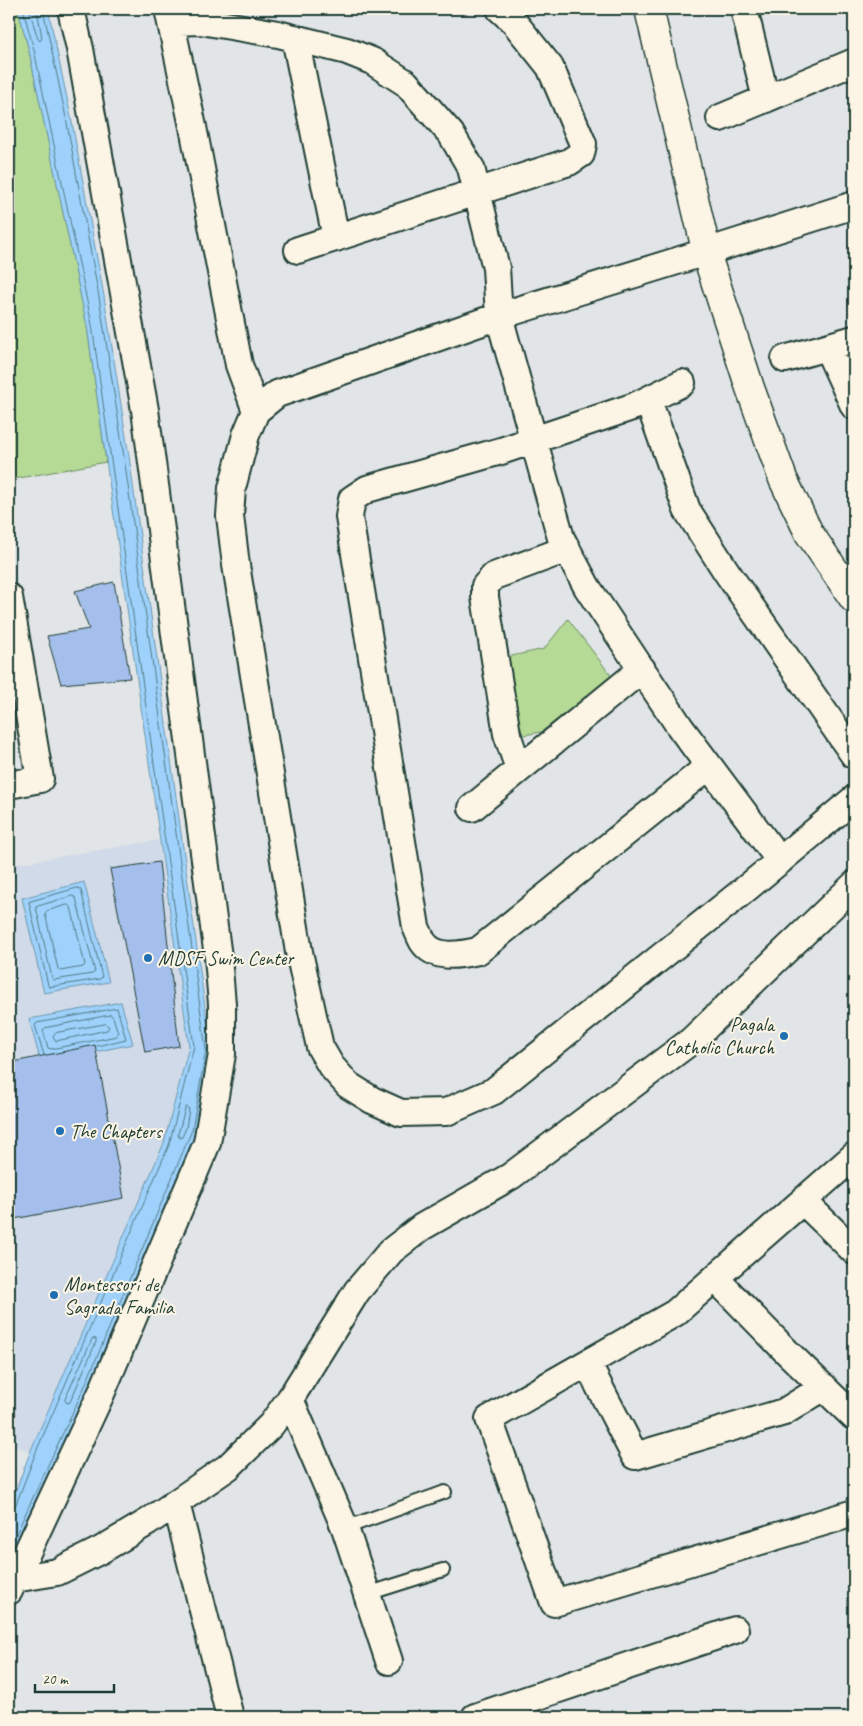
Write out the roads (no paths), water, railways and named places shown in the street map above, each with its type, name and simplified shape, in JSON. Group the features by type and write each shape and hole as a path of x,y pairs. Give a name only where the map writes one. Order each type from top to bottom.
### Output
{"street":[{"path":"11,1585 101,1394 207,1143 222,1054 222,1004 218,957 145,410 80,49 71,9"},
{"path":"298,250 569,162 581,154 583,144 550,67 514,22 500,9"},
{"path":"649,9 706,252 750,388 783,479 809,533 854,599"},
{"path":"744,9 766,99"},
{"path":"256,411 239,365 194,127 169,15 278,34 347,51 372,62 406,83 451,134 471,168 496,268 499,316 560,538 587,587 680,727 780,861"},
{"path":"295,38 336,238"},
{"path":"720,118 854,62"},
{"path":"854,205 499,316 277,394 256,411 246,435 232,488 230,516 236,565 299,952 320,1047 331,1066 348,1085 372,1100 401,1113 446,1112 494,1091 854,800"},
{"path":"785,359 854,339"},
{"path":"827,347 854,406"},
{"path":"682,382 635,406 501,451 367,489 352,499 350,517 416,927 423,942 433,951 445,955 460,956 478,951 709,766"},
{"path":"648,400 686,510 854,756"},
{"path":"520,769 507,734 485,597 485,586 494,576 567,549"},
{"path":"9,597 40,779 9,785"},
{"path":"472,808 642,670"},
{"path":"11,1585 57,1572 101,1550 148,1522 228,1467 271,1425 290,1399 357,1291 390,1251 422,1227 511,1176 691,1041 854,885"},
{"path":"854,1156 675,1313 489,1419 554,1603 854,1512"},
{"path":"802,1201 854,1251"},
{"path":"715,1278 854,1417"},
{"path":"587,1363 635,1456 784,1412 824,1388"},
{"path":"290,1399 344,1528 388,1661"},
{"path":"176,1503 230,1717"},
{"path":"475,1717 735,1630"}],"lane":[{"path":"344,1528 445,1492"},
{"path":"367,1594 443,1570"}],"water":[{"path":"18,9 48,9 71,117 104,296 129,456 211,1050 197,1132 88,1390 9,1561 9,1508 31,1450 164,1143 189,1046 87,326 29,51"},
{"path":"84,882 109,982 44,993 22,898"},
{"path":"121,1002 133,1044 41,1063 29,1019"}],"place":[{"name":"MDSF Swim Center","path":"148,958"},
{"name":"Pagala Catholic Church","path":"784,1036"},
{"name":"The Chapters","path":"60,1131"},
{"name":"Montessori de Sagrada Familia","path":"54,1295"}]}
